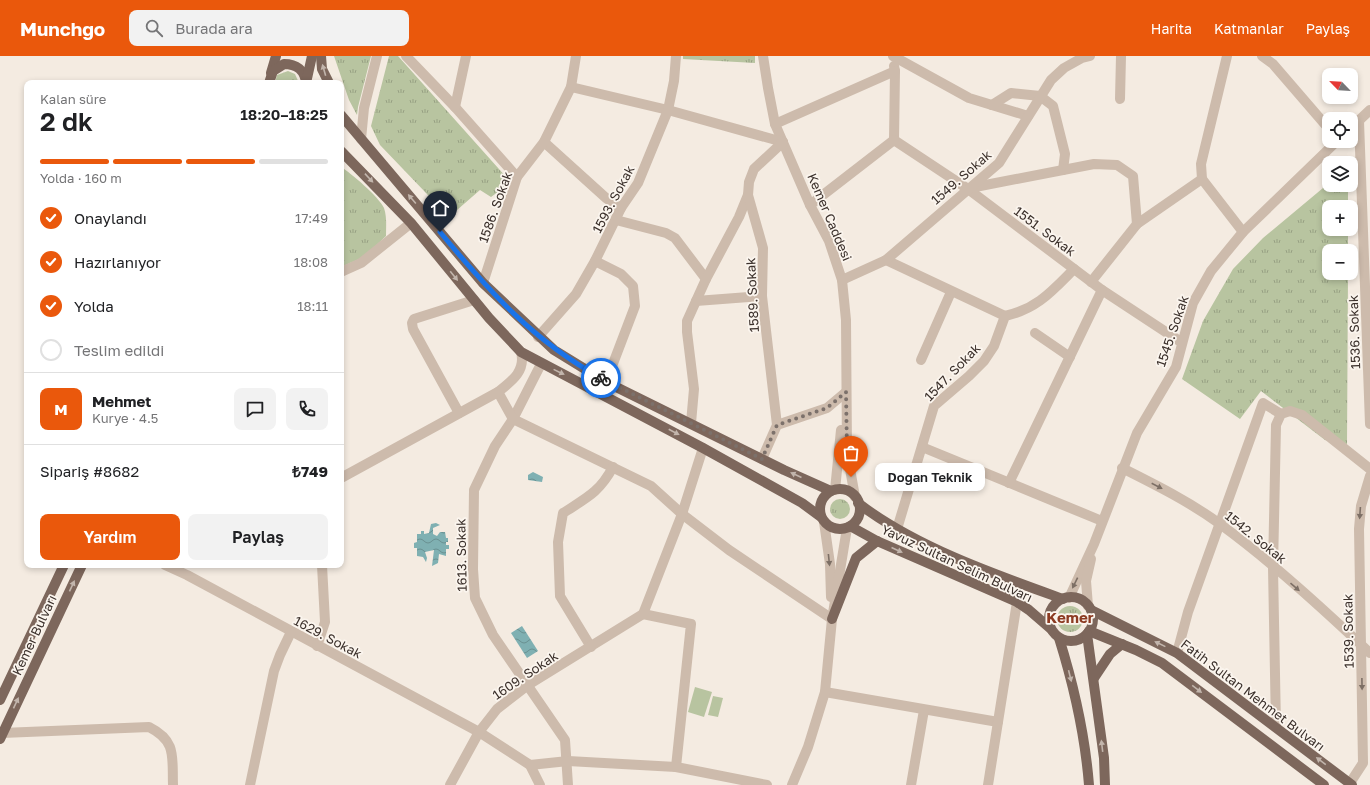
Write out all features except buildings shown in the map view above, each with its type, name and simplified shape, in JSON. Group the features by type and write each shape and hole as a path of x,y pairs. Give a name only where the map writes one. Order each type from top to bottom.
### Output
{"main road":[{"path":"269,80 276,56"},
{"path":"307,79 312,56"},
{"path":"321,56 322,69 328,80"},
{"path":"269,80 273,71 284,64 296,66 307,79"},
{"path":"344,119 483,283 538,337 573,363 606,382 762,459 833,490 846,490 857,500 859,514 856,520 849,527 835,528 802,503 703,448 541,364 521,352 474,300 411,223 344,154"},
{"path":"344,159 357,166"},
{"path":"823,519 820,512 822,500 833,490"},
{"name":"Yavuz Sultan Selim Bulvarı","path":"857,500 897,529 961,559 1066,598"},
{"name":"Yavuz Sultan Selim Bulvarı","path":"849,527 877,541 1017,602 1030,610 1051,629"},
{"path":"832,619 856,558 877,541"},
{"name":"Kemer Bulvarı","path":"0,700 4,683 62,568"},
{"name":"Kemer Bulvarı","path":"1,736 81,568"},
{"path":"1059,638 1071,642 1077,641 1088,632 1093,623 1089,608 1079,599 1066,598 1052,608 1049,614 1051,629 1059,638 1070,675 1083,736 1089,785"},
{"name":"Fatih Sultan Mehmet Bulvarı","path":"1089,608 1177,652 1351,784"},
{"path":"1088,632 1122,644 1162,663 1312,782 1324,785"},
{"path":"1088,632 1104,758 1105,785"},
{"path":"1094,678 1110,654 1122,644"}],"street":[{"path":"361,139 364,108 377,56"},
{"path":"406,56 455,107 518,177"},
{"path":"455,107 466,56"},
{"name":"1586. Sokak","path":"483,283 518,177 544,142 571,87 576,56"},
{"name":"1593. Sokak","path":"538,337 576,294 595,261 621,208 638,183 668,110 674,81 676,56"},
{"name":"Kemer Caddesi","path":"763,56 775,124 810,205 828,241 842,280 846,320 847,452 857,500"},
{"path":"810,205 894,140 895,71 892,56"},
{"path":"892,56 969,98 1028,116"},
{"path":"1120,99 1121,56"},
{"path":"1227,56 1201,164 1202,179 1243,232"},
{"path":"1262,56 1271,60 1322,120"},
{"name":"1549. Sokak","path":"842,280 886,260 999,164 1051,80 1064,68 1084,57"},
{"path":"775,124 895,71"},
{"path":"571,87 668,110 783,142"},
{"path":"992,105 1011,93 1040,96 1053,106 1065,154 1063,170"},
{"path":"1359,121 1370,110"},
{"name":"1536. Sokak","path":"1359,121 1370,424"},
{"name":"1551. Sokak","path":"894,140 968,189 1102,290 1181,342"},
{"path":"544,142 606,198 621,208"},
{"name":"1589. Sokak","path":"777,425 762,296 763,248 748,195 749,182 754,169 783,142"},
{"name":"1545. Sokak","path":"1094,544 1136,433 1176,367 1181,342 1193,303 1212,271 1243,232 1330,148"},
{"path":"968,189 1094,164 1117,165 1133,176 1137,224"},
{"path":"1091,282 1137,224 1202,179"},
{"path":"691,423 694,390 687,321 706,279 739,217 748,195"},
{"path":"616,220 666,233 674,238 706,279"},
{"path":"344,271 361,263 411,223"},
{"path":"886,260 1005,316 1031,308 1044,298 1074,269"},
{"path":"595,261 621,274 633,286 635,306 606,382"},
{"path":"1009,483 1102,290"},
{"path":"921,360 952,292"},
{"path":"696,301 762,296"},
{"path":"459,413 413,329 412,323 414,319 474,300"},
{"name":"1547. Sokak","path":"897,529 934,406 984,361 994,346 1005,316"},
{"path":"1035,333 1070,357"},
{"path":"344,476 498,392 510,382 521,368 521,352"},
{"name":"1613. Sokak","path":"541,364 513,419 495,446 474,490 473,569 475,598 493,635 565,740 568,761 568,785"},
{"path":"498,392 513,419 651,486 682,514 728,550 832,619"},
{"path":"762,459 777,425 827,408 846,392"},
{"name":"Kemer Caddesi","path":"833,490 846,392"},
{"path":"1177,652 1188,612 1263,404 1281,414"},
{"path":"1276,727 1274,568 1275,446 1276,425 1281,414 1290,411 1302,415 1370,469"},
{"path":"922,447 1102,521"},
{"path":"676,767 691,624 643,614 682,514 703,448"},
{"path":"591,647 560,596 558,542 563,513 590,497 601,486 613,467"},
{"name":"1542. Sokak","path":"1122,468 1164,489 1220,524 1274,568 1370,653"},
{"name":"1539. Sokak","path":"1351,784 1363,763 1359,529 1361,506 1370,476"},
{"path":"823,519 830,564 832,619"},
{"path":"792,785 808,747 825,692 832,619 849,527"},
{"path":"1066,598 1094,544"},
{"path":"1089,608 1086,581 1094,544"},
{"path":"317,646 325,622 322,568"},
{"name":"1629. Sokak","path":"186,569 291,632 478,732 530,765"},
{"path":"988,785 1017,602"},
{"name":"1609. Sokak","path":"450,785 478,732 497,709 528,685 643,614"},
{"path":"250,785 274,671 291,632"},
{"path":"825,692 998,722"},
{"path":"911,785 924,710"},
{"path":"1,736 149,727 161,733 170,744 173,785"},
{"path":"540,785 530,765 568,761 676,767 767,785"}],"green space":[{"path":"334,56 371,56 357,115 349,100 344,85 344,80 342,80"},
{"path":"389,56 398,56 507,178 506,186 491,197 480,190 449,217 380,145 371,126"},
{"path":"683,56 755,56 755,63 683,59"},
{"path":"288,71 295,74 298,80 276,80 277,75"},
{"path":"344,169 377,198 385,211 386,236 364,257 344,266"},
{"path":"1322,189 1322,192 1348,192 1348,200 1322,200 1322,236 1348,236 1348,244 1322,244 1322,280 1348,280 1347,445 1325,440 1261,391 1240,419 1182,379 1203,321 1233,269 1263,238"},
{"path":"836,499 844,499 850,505 850,513 844,519 836,519 830,513 830,505"},
{"path":"1070,606 1080,609 1083,619 1080,629 1070,632 1060,629 1057,619 1060,609"},
{"path":"695,687 712,692 704,717 688,712"},
{"path":"713,696 723,698 718,717 708,715"}],"water":[{"path":"533,472 543,477 542,482 528,480 528,475"},
{"path":"436,523 440,525 433,528 433,534 437,536 440,532 445,532 446,538 448,538 446,545 449,545 449,549 446,549 446,556 439,554 438,563 432,566 434,550 425,552 427,558 426,562 423,557 417,556 417,548 414,548 414,543 417,542 417,534 421,534 421,531 424,531 424,534 429,533 431,524"},
{"path":"522,626 538,651 527,658 511,633"}],"way so far":[{"path":"601,378 762,459 777,425 827,408 846,392 847,452 851,477"}],"place":[{"name":"Doğan Teknik","path":"851,477"}],"district":[{"name":"Kemer","path":"1070,618"}],"route":[{"path":"440,232 483,283 538,337 573,363 601,378"}]}
